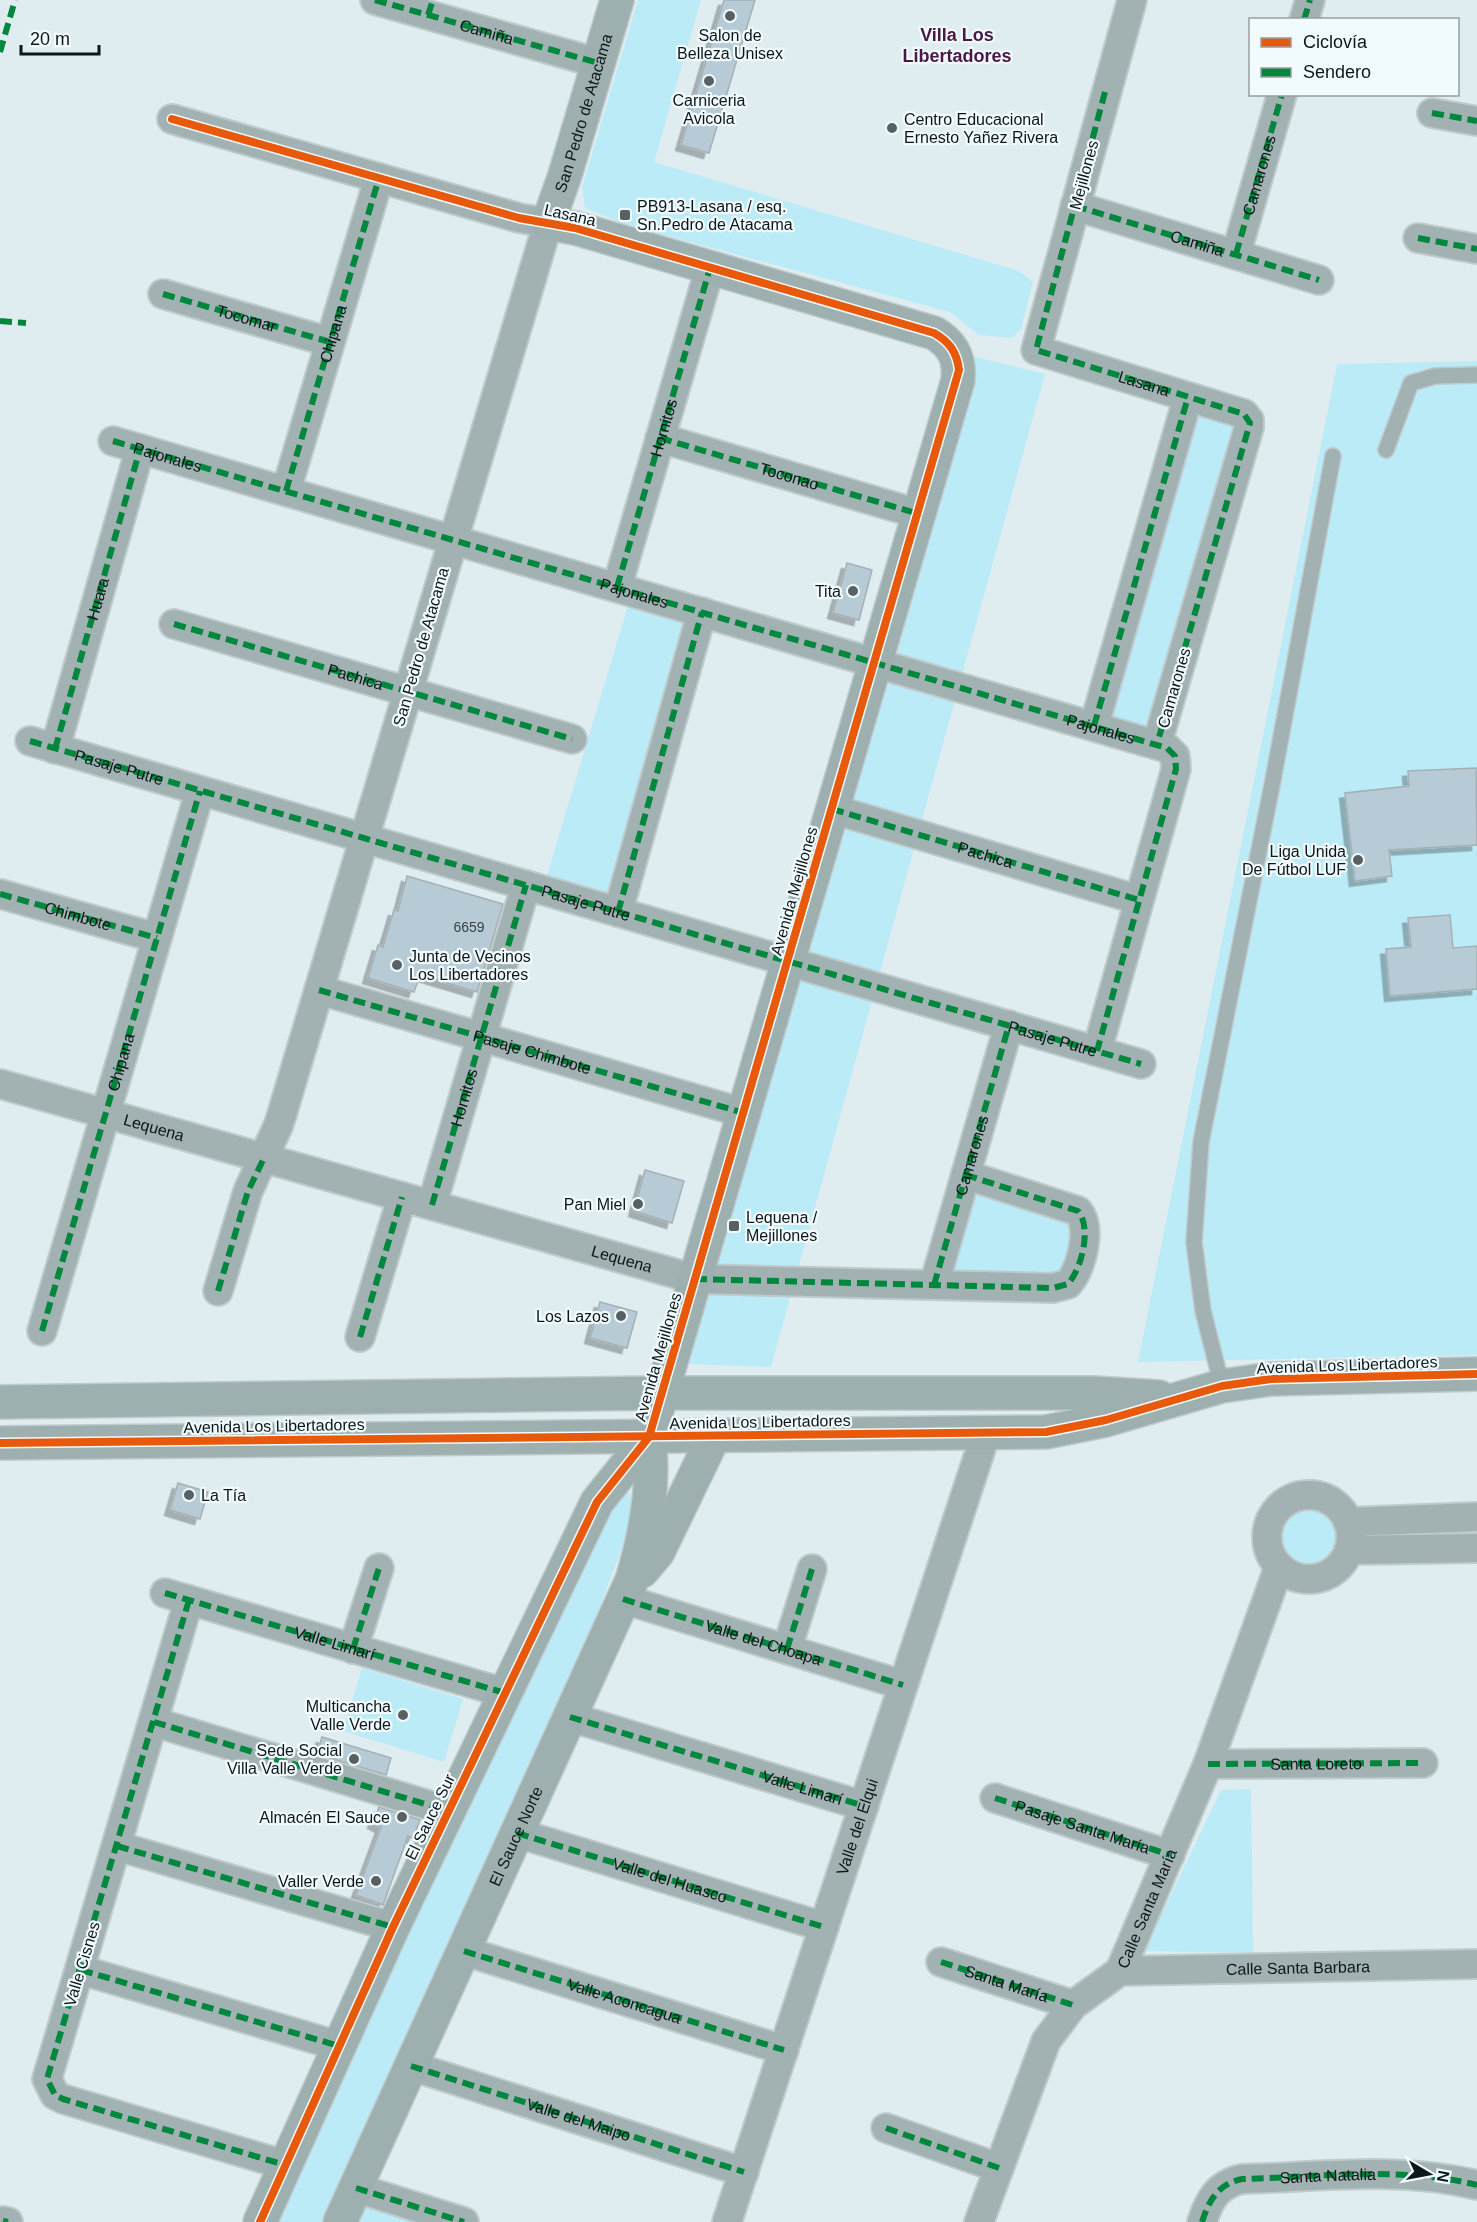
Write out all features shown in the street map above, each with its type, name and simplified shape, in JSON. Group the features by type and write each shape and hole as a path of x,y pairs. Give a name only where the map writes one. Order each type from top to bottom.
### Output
{"street":[{"name":"Camiña","path":"375,0 431,8 598,63"},
{"name":"San Pedro de Atacama","path":"218,1291 248,1191 279,1124 452,540 617,0"},
{"name":"Mejillones","path":"1036,350 1132,0"},
{"path":"1305,18 1310,0"},
{"name":"Camarones","path":"1236,254 1281,96"},
{"path":"1432,113 1477,121"},
{"name":"Lasana","path":"172,119 379,178 548,223 575,228 934,333 949,344 954,351"},
{"name":"Chipana","path":"286,491 379,178"},
{"name":"Camiña","path":"1076,206 1319,280"},
{"path":"1418,238 1477,249"},
{"name":"Hornitos","path":"617,587 710,268"},
{"name":"Tocomar","path":"163,294 330,342"},
{"name":"Lasana","path":"1036,350 1244,414 1249,420"},
{"name":"Avenida Mejillones","path":"649,1437 958,380 958,360 954,351"},
{"path":"1094,726 1188,397"},
{"name":"Camarones","path":"1097,1051 1176,769 1172,751 1157,744 1249,427 1249,420"},
{"name":"Toconao","path":"660,438 919,514"},
{"name":"Pajonales","path":"113,441 1157,744"},
{"name":"Huara","path":"42,745 140,449"},
{"path":"618,912 702,612"},
{"name":"Pachica","path":"174,624 572,739"},
{"name":"Pasaje Putre","path":"42,745 1141,1064"},
{"name":"Chipana","path":"42,1331 200,791"},
{"name":"Pachica","path":"832,809 1139,900"},
{"name":"Hornitos","path":"432,1205 526,885"},
{"name":"Chimbote","path":"0,894 157,938"},
{"name":"Pasaje Chimbote","path":"319,990 744,1113"},
{"name":"Camarones","path":"934,1285 1009,1025"},
{"name":"Lequena","path":"0,1084 695,1279 1053,1288 1068,1284 1076,1270 1085,1232 1085,1224 1078,1211 966,1175"},
{"path":"360,1337 402,1197"},
{"name":"Avenida Los Libertadores","path":"0,1443 1046,1432 1076,1427 1142,1410 1222,1386 1304,1376 1477,1374"},
{"name":"Avenida Los Libertadores","path":"0,1402 662,1393 1094,1393 1178,1398"},
{"name":"Valle del Elqui","path":"728,2222 986,1433"},
{"path":"627,1589 658,1552 714,1436"},
{"name":"El Sauce Norte","path":"340,2222 627,1589 643,1538 651,1484 649,1437"},
{"name":"El Sauce Sur","path":"260,2222 393,1928 597,1502 649,1437"},
{"path":"1305,1495 1319,1496 1332,1501 1342,1510 1349,1536 1343,1562 1332,1572 1319,1578 1305,1579 1291,1575 1279,1567 1271,1556 1267,1543 1267,1529 1280,1506 1305,1495"},
{"path":"1349,1536 1477,1517"},
{"path":"1349,1536 1477,1548"},
{"name":"Calle Santa María","path":"979,2222 1046,2041 1073,2005 1120,1971 1208,1764 1279,1567"},
{"path":"353,1649 379,1568"},
{"path":"787,1649 813,1569"},
{"name":"Valle del Choapa","path":"627,1589 787,1649 903,1685"},
{"name":"Valle Limarí","path":"177,1597 505,1693"},
{"name":"Valle Cisnes","path":"177,1597 154,1722 47,2079 55,2095 285,2165"},
{"name":"Valle Limarí","path":"570,1717 864,1806"},
{"path":"154,1722 448,1811"},
{"name":"Santa Loreto","path":"1208,1764 1423,1763"},
{"name":"Pasaje Santa María","path":"995,1798 1170,1855"},
{"name":"Valle del Huasco","path":"517,1833 824,1927"},
{"path":"117,1846 393,1928"},
{"name":"Valle Aconcagua","path":"464,1951 784,2050"},
{"name":"Santa María","path":"941,1962 1073,2005"},
{"name":"Calle Santa Barbara","path":"1120,1971 1477,1964"},
{"path":"81,1970 339,2046"},
{"name":"Valle del Maipo","path":"411,2066 744,2172"},
{"path":"886,2128 999,2168"},
{"name":"Santa Natalia","path":"1202,2222 1218,2190 1231,2181 1242,2179 1412,2174 1450,2178 1477,2185"},
{"path":"356,2188 464,2222"}],"lane":[{"path":"1386,450 1402,402 1411,384 1435,376 1477,375"},
{"path":"1222,1386 1203,1311 1194,1242 1201,1142 1269,802 1333,456"}],"shaded area":[{"path":"638,0 701,0 654,162 1019,271 1033,282 1021,329 1012,338 979,335 950,312 627,225 585,208 582,187"},
{"path":"972,356 1045,374 771,1367 685,1364"},
{"name":"Liga Unida De Fútbol LUF","path":"1477,361 1477,1355 1138,1362 1337,364"},
{"path":"1225,413 1235,426 1154,730 1114,725 1112,716 1192,423 1199,414"},
{"path":"629,603 685,619 689,628 614,893 603,897 545,882"},
{"path":"978,1193 1075,1220 1068,1262 1061,1273 1048,1276 962,1274 953,1270 973,1194"},
{"path":"628,1486 634,1516 585,1646 324,2222 270,2222 602,1506"},
{"path":"1302,1503 1316,1503 1328,1508 1338,1518 1343,1537 1338,1556 1328,1566 1316,1571 1302,1571 1290,1566 1280,1556 1275,1544 1275,1530 1280,1518 1290,1508"},
{"name":"Multicancha Valle Verde","path":"362,1668 463,1699 444,1762 343,1731"},
{"path":"1251,1789 1253,1953 1144,1951 1221,1790"},
{"path":"367,2198 439,2222 359,2222"}],"building":[{"path":"724,0 755,0 709,153 681,145"},
{"name":"Tita","path":"847,563 872,570 859,620 833,613"},
{"path":"1476,768 1477,845 1389,850 1392,876 1355,881 1345,793 1409,786 1408,771"},
{"path":"407,876 503,904 477,992 420,975 414,992 368,978 378,945 383,947 394,910 398,911"},
{"path":"1450,915 1453,948 1477,946 1477,989 1390,996 1386,949 1411,947 1408,918"},
{"path":"645,1170 684,1181 672,1223 634,1211"},
{"path":"600,1302 637,1312 627,1348 590,1338"},
{"path":"178,1483 208,1492 200,1519 170,1510"},
{"name":"Sede Social Villa Valle Verde","path":"322,1737 391,1758 386,1775 317,1754"},
{"path":"379,1807 420,1820 413,1838 408,1836 383,1905 356,1895 381,1827 373,1823"}],"marked path":[{"path":"0,52 15,0"},
{"path":"375,0 598,63"},
{"path":"428,15 433,0"},
{"path":"1305,18 1310,0"},
{"path":"1105,92 1036,350 1244,414 1250,423 1157,744"},
{"path":"1236,254 1281,96"},
{"path":"1432,113 1477,121"},
{"path":"286,491 379,178"},
{"path":"1075,206 1319,280"},
{"path":"1418,238 1477,249"},
{"path":"617,587 710,268"},
{"path":"163,294 330,342"},
{"path":"0,321 26,323"},
{"path":"1094,726 1188,397"},
{"path":"660,438 919,514"},
{"path":"113,441 1167,748 1175,756 1176,769 1097,1051"},
{"path":"55,749 140,449"},
{"path":"618,912 702,612"},
{"path":"174,624 572,739"},
{"path":"30,741 1141,1064"},
{"path":"42,1331 200,791"},
{"path":"832,809 1139,900"},
{"path":"432,1205 526,885"},
{"path":"0,894 157,938"},
{"path":"319,990 744,1113"},
{"path":"934,1285 1009,1025"},
{"path":"218,1291 248,1191 264,1158"},
{"path":"695,1279 1053,1288 1068,1284 1084,1248 1084,1227 1078,1211 966,1175"},
{"path":"360,1337 402,1197"},
{"path":"353,1649 379,1568"},
{"path":"787,1649 812,1569"},
{"path":"165,1593 505,1693"},
{"path":"623,1599 903,1685"},
{"path":"189,1600 47,2079 55,2095 63,2099 285,2165"},
{"path":"570,1717 864,1806"},
{"path":"154,1722 448,1811"},
{"path":"1208,1764 1423,1763"},
{"path":"995,1798 1170,1855"},
{"path":"517,1833 824,1927"},
{"path":"117,1846 393,1927"},
{"path":"464,1951 784,2050"},
{"path":"941,1962 1073,2005"},
{"path":"81,1970 339,2046"},
{"path":"411,2066 744,2172"},
{"path":"886,2128 999,2168"},
{"path":"1202,2222 1216,2194 1227,2185 1242,2179 1390,2174 1448,2179 1477,2185"},
{"path":"356,2188 464,2222"},
{"path":"3,2221 8,2222"}],"cycle path":[{"path":"172,119 519,218 575,228 934,333 952,348 959,370 649,1437 597,1502 393,1927 260,2222"},
{"path":"0,1443 1046,1432 1106,1420 1222,1386 1271,1379 1477,1374"}],"place":[{"name":"Salon de Belleza Unisex","path":"730,16"},
{"name":"Carniceria Avicola","path":"709,81"},
{"name":"Centro Educacional Ernesto Yañez Rivera","path":"892,128"},
{"name":"PB913-Lasana / esq. Sn.Pedro de Atacama","path":"625,215"},
{"name":"Tita","path":"853,591"},
{"name":"Liga Unida De Fútbol LUF","path":"1358,860"},
{"name":"Junta de Vecinos Los Libertadores","path":"397,965"},
{"name":"Pan Miel","path":"638,1204"},
{"name":"Lequena / Mejillones","path":"734,1226"},
{"name":"Los Lazos","path":"621,1316"},
{"name":"La Tía","path":"189,1495"},
{"name":"Multicancha Valle Verde","path":"403,1715"},
{"name":"Sede Social Villa Valle Verde","path":"354,1759"},
{"name":"Almacén El Sauce","path":"402,1817"},
{"name":"Valler Verde","path":"376,1881"}],"district":[{"name":"Villa Los Libertadores","path":"957,45"}]}
